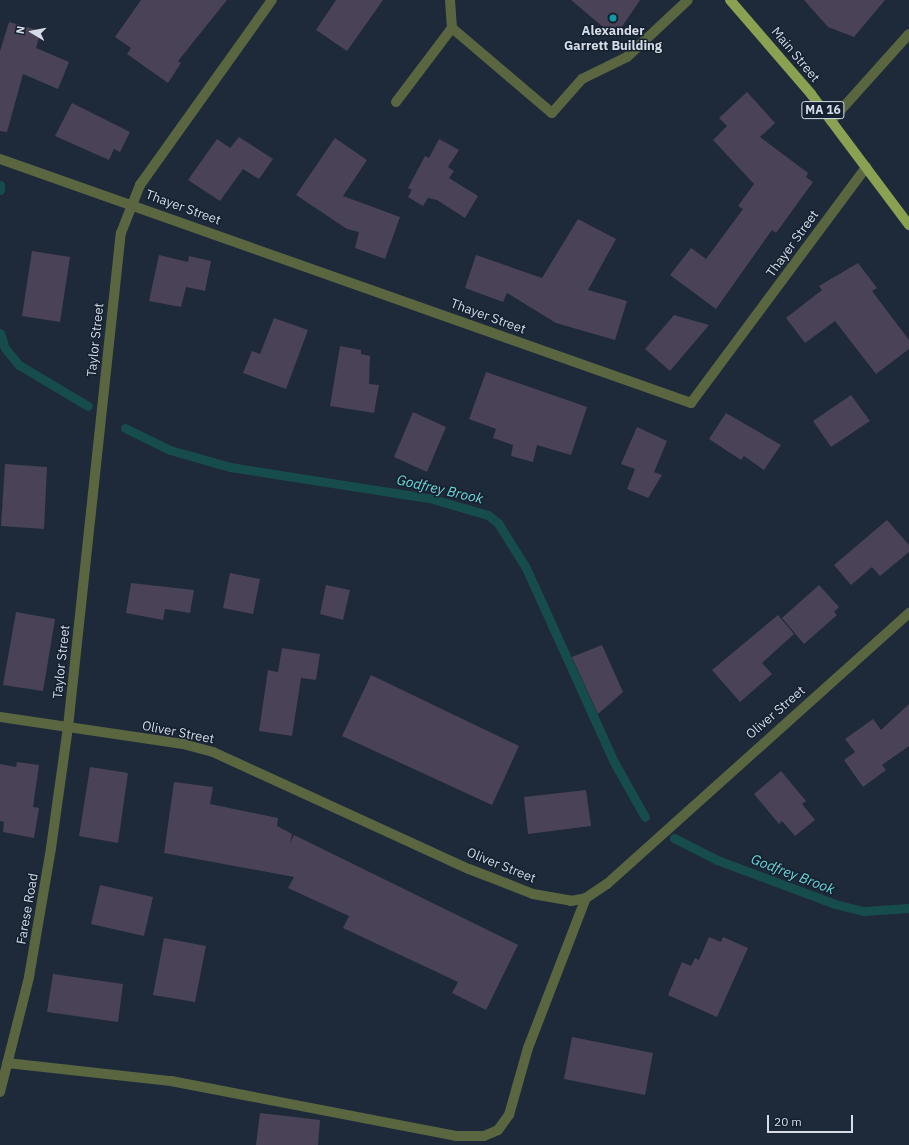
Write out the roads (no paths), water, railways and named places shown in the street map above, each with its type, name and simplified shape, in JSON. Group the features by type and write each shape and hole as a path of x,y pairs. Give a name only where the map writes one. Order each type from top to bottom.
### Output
{"main road":[{"name":"Main Street","path":"730,0 770,43 909,225"}],"street":[{"name":"Taylor Street","path":"68,727 119,246 130,203 272,0"},
{"path":"396,102 452,28 450,0"},
{"path":"452,28 552,114 582,79 627,57 688,0"},
{"path":"831,121 909,34"},
{"name":"Thayer Street","path":"0,159 130,203 692,403 866,167"},
{"name":"Oliver Street","path":"0,717 214,752 504,883 554,900 586,898 607,884 909,613"},
{"name":"Farese Road","path":"0,1092 29,977 68,727"},
{"path":"7,1063 172,1081 456,1136 484,1136 498,1130 509,1115 528,1048 586,898"}],"waterway":[{"name":"Godfrey Brook","path":"0,185 0,190"},
{"name":"Godfrey Brook","path":"0,333 5,348 19,365 88,406"},
{"name":"Godfrey Brook","path":"125,428 170,450 230,467 429,498 488,515 498,523 526,568 614,762 645,817"},
{"name":"Godfrey Brook","path":"674,838 717,860 835,904 864,911 909,908"}],"place":[{"name":"Alexander Garrett Building","path":"613,18"}]}
